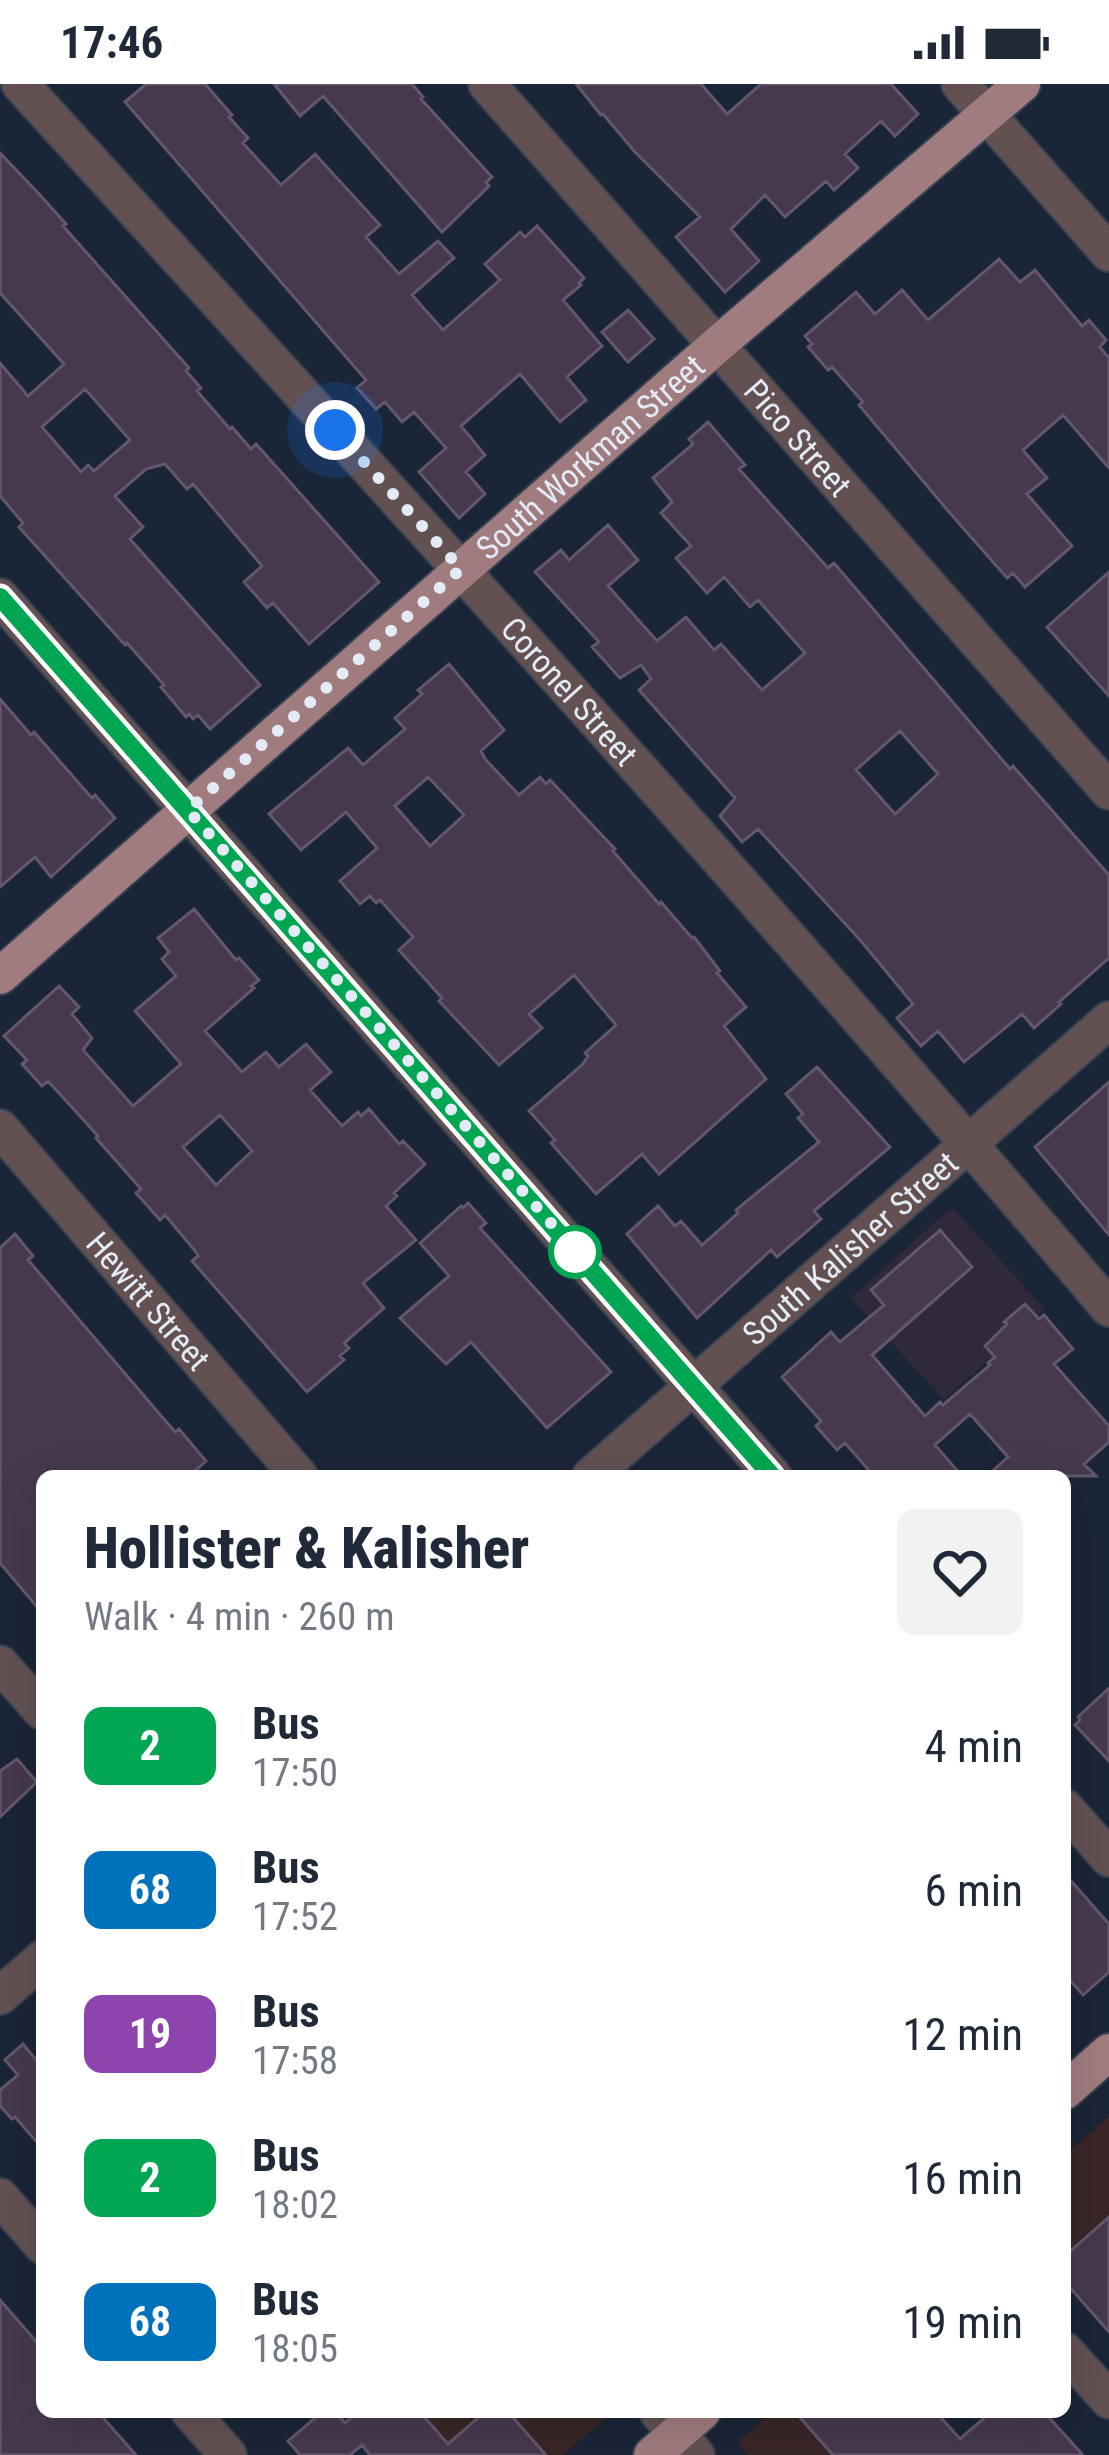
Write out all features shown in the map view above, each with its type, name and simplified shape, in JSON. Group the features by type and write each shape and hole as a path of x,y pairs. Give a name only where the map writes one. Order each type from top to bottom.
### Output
{"main road":[{"name":"South Workman Street","path":"0,976 717,345 1022,84"},
{"path":"1071,2086 1109,2052"}],"street":[{"name":"Coronel Street","path":"20,84 461,569 1109,1308"},
{"name":"Pico Street","path":"487,84 1102,769"},
{"path":"960,84 1109,253"},
{"path":"0,597 767,1470"},
{"name":"South Kalisher Street","path":"598,1470 1109,1020"},
{"name":"Hewitt Street","path":"0,1128 294,1470"},
{"path":"0,1664 36,1705"},
{"path":"1071,1815 1109,1858"},
{"path":"0,1996 36,1964"},
{"path":"0,2198 36,2238"},
{"path":"1071,2357 1108,2396"},
{"path":"195,2418 227,2455"}],"shaded area":[{"path":"952,1207 1045,1309 944,1400 851,1298"},
{"path":"1109,2116 1109,2332 1071,2289 1071,2150"},
{"path":"399,2418 606,2418 563,2455 370,2455 364,2448"},
{"path":"764,2418 869,2418 827,2455 748,2455 737,2442"}],"building":[{"path":"146,84 205,84 248,138 243,143 281,185 315,154 380,225 366,237 399,274 438,241 454,258 412,295 443,330 500,280 485,264 520,232 525,237 537,226 584,278 563,300 602,346 567,377 586,400 560,422 520,374 461,426 485,455 466,472 485,494 459,518 419,472 446,448 414,412 402,422 385,402 376,409 357,388 366,380 125,102"},
{"path":"274,84 412,84 492,177 486,182 489,186 442,232 323,96 300,116"},
{"path":"576,84 701,84 727,114 761,84 891,84 918,114 895,136 881,121 845,154 858,168 834,190 826,181 785,217 765,195 731,229 759,261 725,292 676,237 700,217"},
{"path":"0,153 189,368 186,371 201,388 197,391 230,429 251,449 256,444 379,582 309,644 273,603 267,608 244,582 262,566 193,484 187,489 165,464 146,469 115,496 143,527 130,539 260,685 210,729 198,715 186,717 161,687 164,685 19,527 23,523 0,496 0,363 28,396 64,364 0,293","holes":["85,389 130,440 94,471 88,465 81,472 42,427"]},
{"path":"999,259 1020,282 1035,270 1082,326 1089,320 1106,340 1100,347 1109,358 1109,468 1063,415 1023,450 1047,478 1027,494 1072,546 1025,587 1013,573 1007,578 949,512 859,405 863,402 808,347 812,344 805,336 856,292 875,314 902,290 928,320"},
{"path":"628,310 654,339 628,362 602,332"},
{"path":"708,422 745,465 739,469 828,568 834,563 1010,769 1013,766 1109,875 1109,958 1034,1028 1022,1014 964,1062 938,1031 921,1046 897,1018 913,1004 861,941 758,829 742,842 720,816 735,798 639,690 651,679 641,665 620,678 592,647 599,642 535,572 561,550 569,560 608,525 638,560 608,586 657,641 686,617 714,650 721,644 762,690 805,653 758,600 750,607 724,577 707,593 676,558 691,546 661,513 672,502 653,478 693,444 689,439","holes":["900,731 938,774 895,814 856,770"]},
{"path":"1109,572 1109,696 1047,627"},
{"path":"449,664 504,730 481,751 485,759 519,795 540,777 546,784 550,780 694,937 746,1007 724,1026 766,1079 659,1174 642,1154 596,1194 529,1111 582,1065 588,1056 585,1053 616,1025 574,975 529,1014 542,1028 499,1065 399,950 413,937 380,900 376,903 370,896 360,904 340,881 377,848 346,812 301,850 269,814 348,748 363,765 405,729 395,718 422,694 418,690","holes":["428,777 464,815 430,846 395,806"]},
{"path":"0,699 115,818 51,877 35,857 0,887"},
{"path":"194,909 259,980 205,1031 242,1072 266,1052 279,1067 306,1044 331,1072 310,1090 342,1126 369,1109 399,1144 403,1141 425,1164 386,1206 416,1240 363,1283 384,1308 344,1343 349,1348 340,1356 344,1360 307,1392 192,1261 196,1252 165,1215 160,1220 136,1193 141,1189 98,1136 48,1081 42,1086 22,1064 27,1060 4,1036 59,986 79,1007 72,1014 92,1038 83,1050 133,1106 181,1064 135,1011 176,976 162,959 169,952 158,938","holes":["220,1115 252,1151 216,1185 183,1147"]},
{"path":"817,1067 890,1147 814,1211 821,1219 777,1257 771,1250 697,1318 627,1234 658,1206 675,1226 681,1221 702,1245 736,1210 819,1142 798,1118 803,1114 786,1094"},
{"path":"1109,1082 1109,1235 1035,1147"},
{"path":"468,1203 486,1223 480,1228 611,1372 547,1428 471,1342 446,1364 400,1318 449,1276 420,1243"},
{"path":"940,1230 972,1267 872,1355 925,1416 990,1365 995,1357 985,1346 1025,1304 1039,1319 1044,1315 1073,1349 1054,1364 1109,1426 1109,1442 1084,1464 1096,1476 1071,1476 1071,1470 994,1470 1008,1457 970,1414 935,1445 957,1470 869,1470 845,1443 837,1450 816,1426 821,1421 782,1377 831,1332 840,1342 884,1305 871,1290"},
{"path":"15,1234 33,1256 28,1260 175,1432 179,1429 206,1461 196,1470 36,1470 36,1606 0,1563 0,1248"},
{"path":"1109,1688 1109,1761 1075,1725"},
{"path":"17,1759 36,1783 0,1817 0,1771"},
{"path":"1071,1881 1109,1924 1109,1972 1083,1995 1071,1982"},
{"path":"23,2044 36,2060 36,2141 0,2106 0,2090 18,2075 5,2060"},
{"path":"1109,2217 1109,2332 1071,2289 1071,2251"},
{"path":"0,2300 36,2341 36,2418 103,2418 136,2455 0,2455"},
{"path":"315,2418 340,2418 345,2423 351,2418 425,2418 448,2444 478,2418 513,2418 546,2455 370,2455 362,2445 350,2455 300,2455 288,2441"},
{"path":"800,2418 941,2418 960,2439 984,2418 1049,2418 1083,2455 833,2455"}],"bus line":[{"name":"2","path":"0,597 767,1470"}],"route":[{"path":"335,430 461,569 188,810 578,1254 575,1252"}]}
